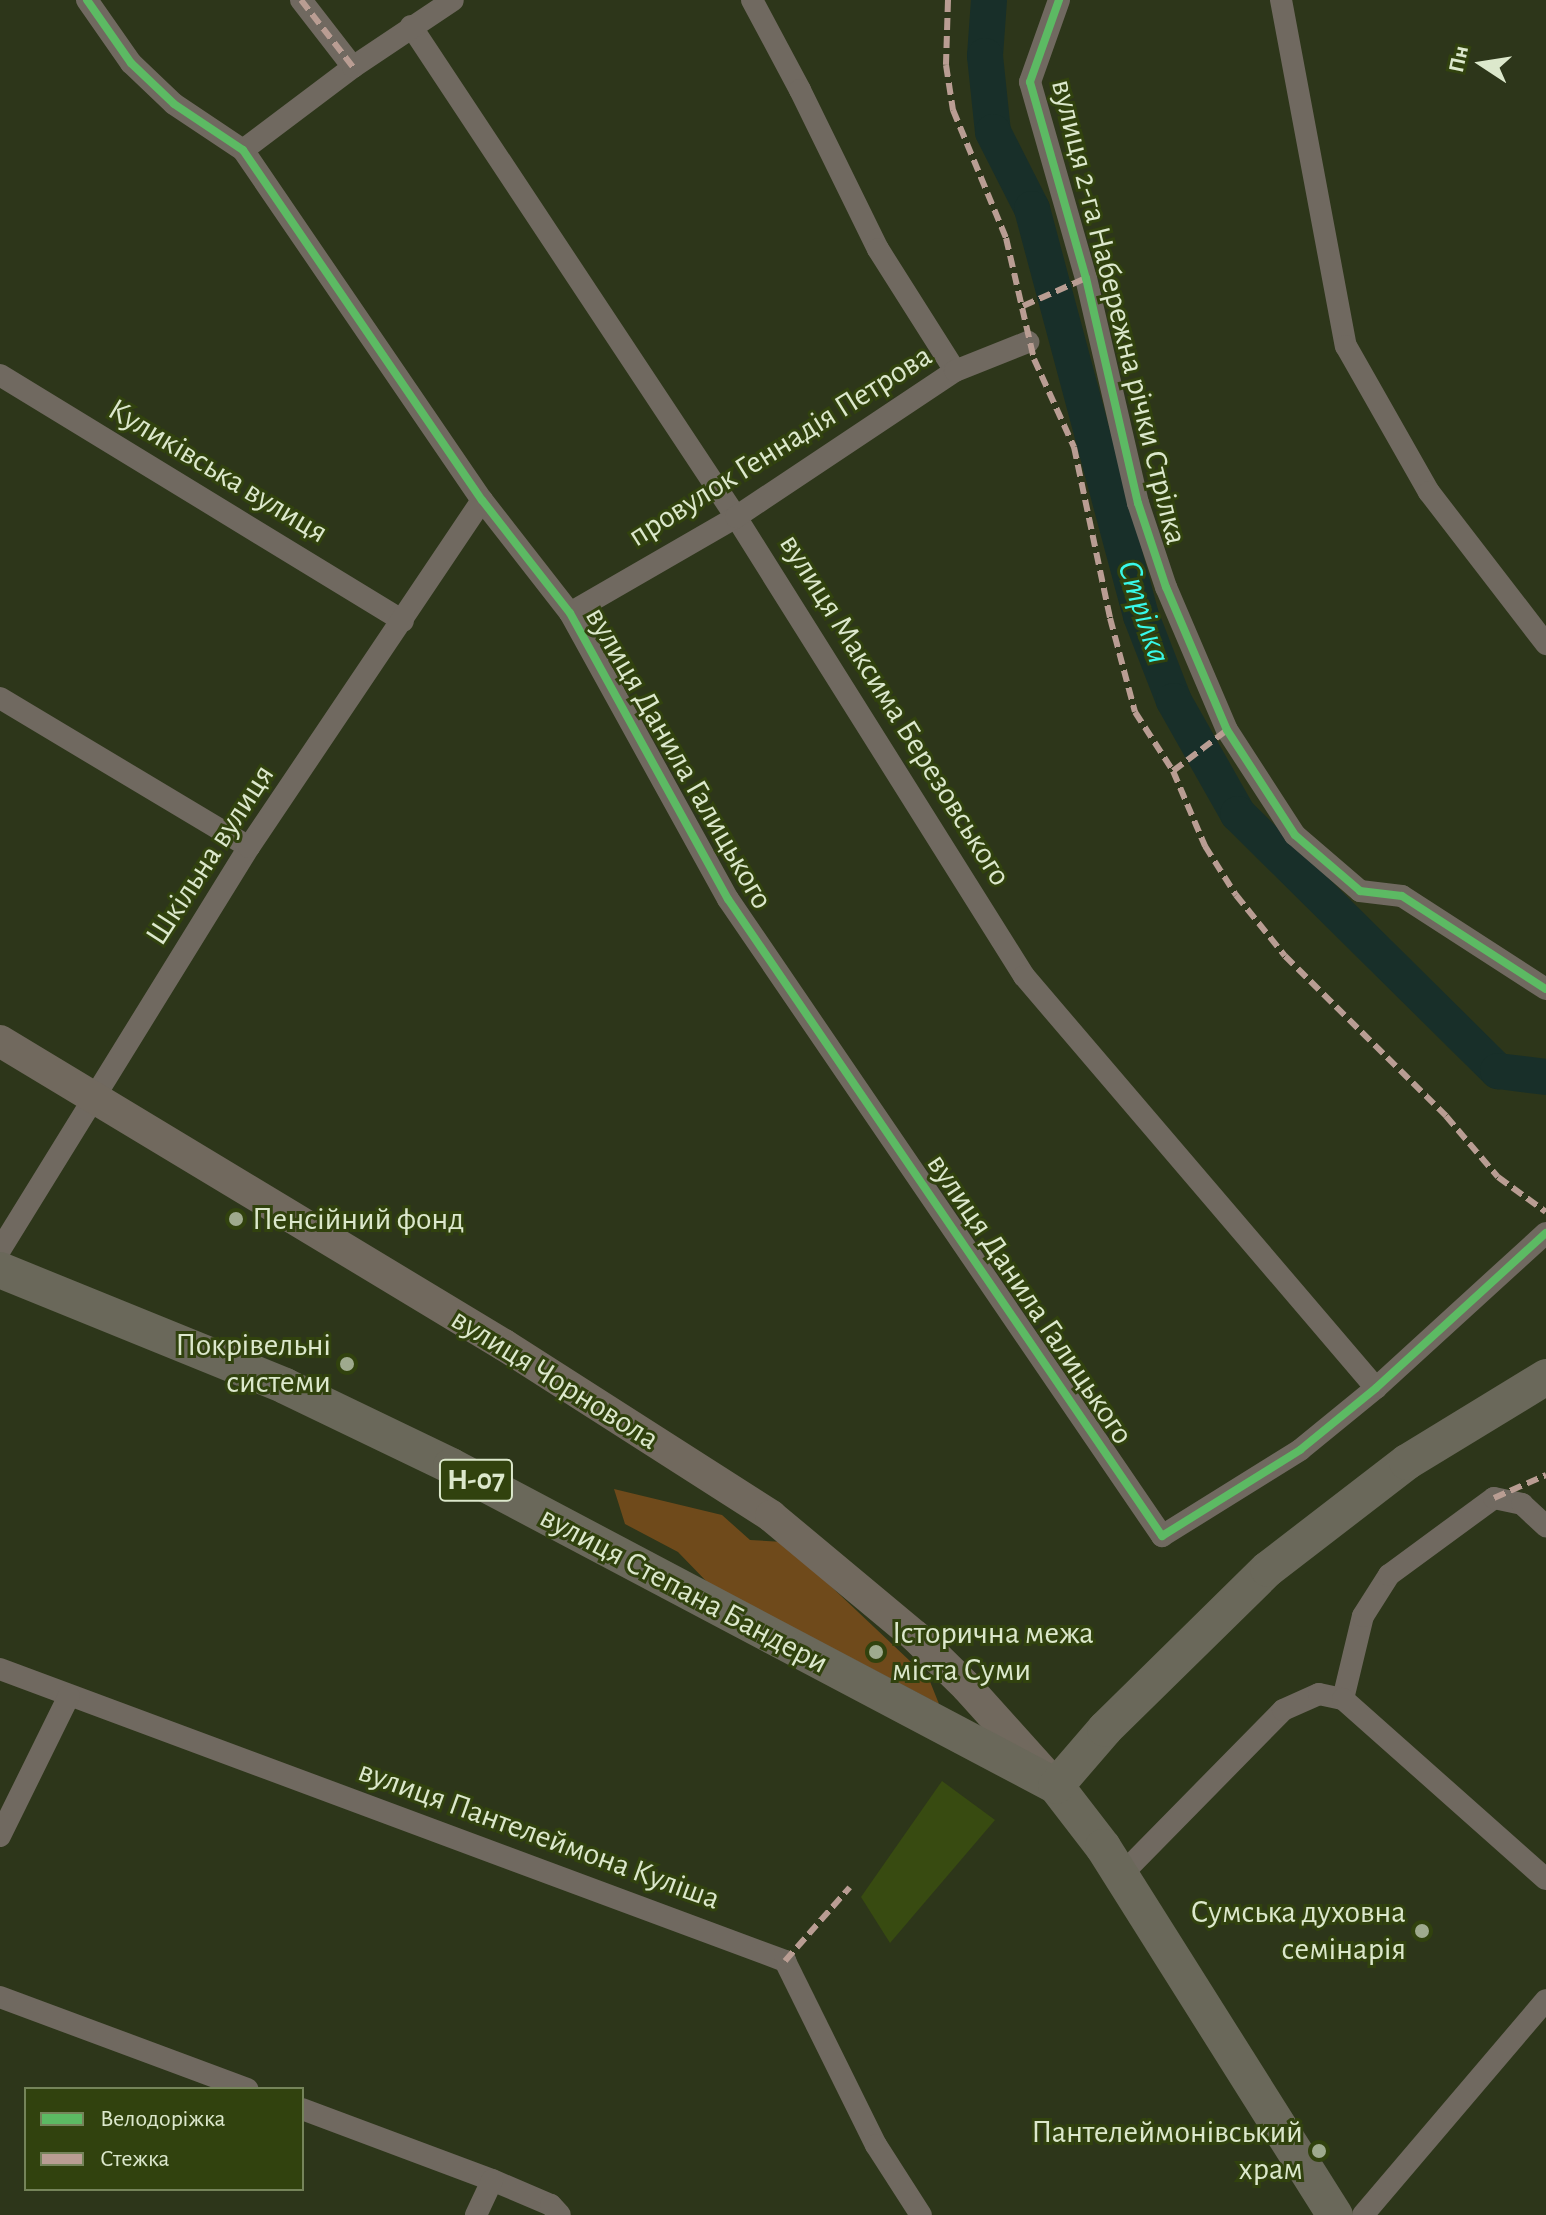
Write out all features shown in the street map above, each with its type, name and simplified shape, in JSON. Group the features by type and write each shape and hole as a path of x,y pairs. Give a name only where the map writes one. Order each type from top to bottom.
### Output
{"main road":[{"name":"вулиця Чорновола","path":"0,1041 504,1345 771,1516 915,1636 967,1687 1056,1786"},
{"name":"вулиця Степана Бандери","path":"0,1270 285,1386 451,1466 1056,1786"},
{"path":"1056,1786 1115,1718 1268,1569 1407,1462 1546,1377"},
{"path":"936,1725 959,1725 970,1712 967,1687"},
{"name":"Н-07","path":"1056,1786 1121,1875 1335,2215"}],"street":[{"name":"вулиця Данила Галицького","path":"87,0 131,63 174,104 243,150 482,500 570,613 728,899 1162,1536 1300,1450 1376,1388"},
{"path":"301,0 353,67"},
{"path":"243,150 353,67 453,0"},
{"path":"752,0 878,249 955,371"},
{"name":"вулиця 2-га Набережна річки Стрілка","path":"1059,0 1030,82 1086,278 1138,503 1166,587 1227,730 1295,835 1360,891 1402,896 1546,989"},
{"path":"1281,0 1346,346 1429,492 1546,644"},
{"name":"вулиця Максима Березовського","path":"411,26 736,517 1024,976 1376,1388"},
{"name":"провулок Геннадія Петрова","path":"570,613 736,517 955,371 1028,342"},
{"name":"Куликівська вулиця","path":"0,375 403,621"},
{"name":"Шкільна вулиця","path":"0,1250 249,847 482,500"},
{"path":"0,698 249,847"},
{"path":"1376,1388 1546,1233"},
{"path":"1343,1699 1363,1616 1389,1575 1494,1498 1522,1504 1546,1526"},
{"name":"вулиця Пантелеймона Куліша","path":"0,1669 785,1961 876,2145 921,2215"},
{"path":"1121,1875 1283,1710 1319,1694 1343,1699 1546,1879"},
{"path":"0,1836 69,1696"},
{"path":"0,1997 242,2087"},
{"path":"1363,2215 1546,2000"},
{"path":"304,2110 492,2180 551,2205 560,2215"},
{"path":"476,2215 492,2180"}],"shaded area":[{"path":"614,1489 722,1515 750,1540 784,1542 929,1679 939,1704 708,1583 678,1552 625,1524"},
{"path":"942,1781 995,1820 890,1943 861,1897"}],"waterway":[{"name":"Стрілка","path":"989,0 985,56 993,132 1032,209 1141,616 1174,701 1238,814 1498,1071 1546,1077"}],"marked path":[{"path":"301,0 353,67"},
{"path":"948,0 946,65 953,110 1006,238 1034,359 1074,447 1110,618 1135,712 1173,771 1205,846 1236,895 1285,956 1446,1116 1498,1177 1546,1212"},
{"path":"1023,306 1086,278"},
{"path":"1173,771 1227,730"},
{"path":"1494,1498 1546,1475"},
{"path":"785,1961 850,1887"}],"cycle path":[{"path":"87,0 131,63 174,104 243,150 482,500 570,613 728,899 1162,1536 1300,1450 1376,1388 1546,1233"},
{"path":"1059,0 1030,82 1086,278 1138,503 1166,587 1227,730 1295,835 1360,891 1402,896 1546,989"}],"place":[{"name":"Пенсійний фонд","path":"236,1219"},
{"name":"Покрівельні системи","path":"347,1364"},
{"name":"Історична межа міста Суми","path":"876,1652"},
{"name":"Сумська духовна семінарія","path":"1422,1931"},
{"name":"Пантелеймонівський храм","path":"1319,2151"}]}
